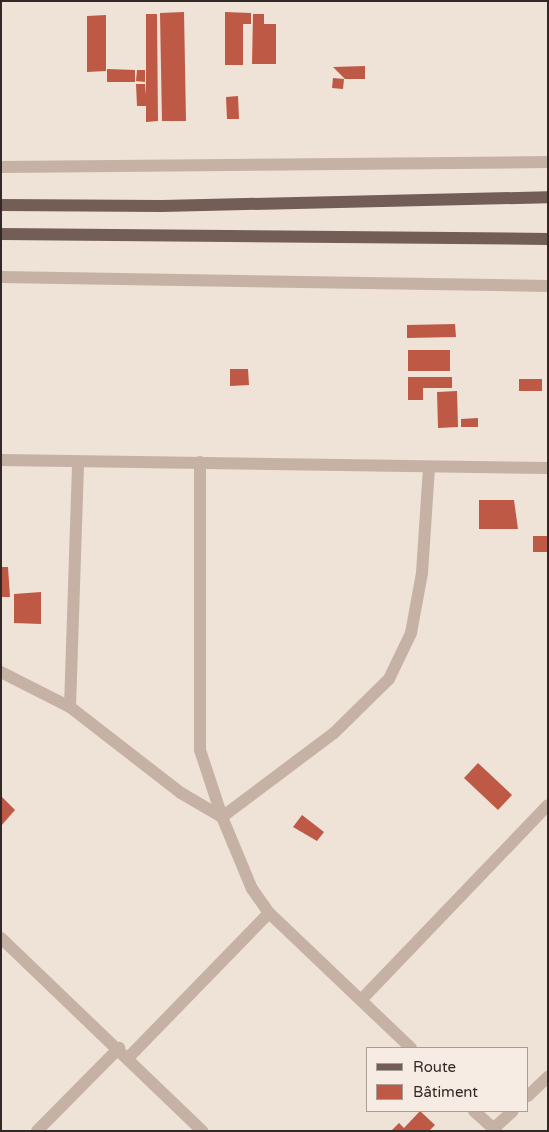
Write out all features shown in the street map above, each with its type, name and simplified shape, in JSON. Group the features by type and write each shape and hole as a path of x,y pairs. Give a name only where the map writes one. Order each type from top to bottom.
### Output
{"main road":[{"path":"1,204 162,206 548,197"},
{"path":"1,234 548,239"}],"street":[{"path":"1,168 548,162"},
{"path":"1,277 548,286"},
{"path":"1,460 78,465 200,462 240,467 548,468"},
{"path":"200,462 200,750 222,818 252,889 269,912 409,1047"},
{"path":"70,707 78,465"},
{"path":"222,818 334,733 389,679 411,633 422,572 429,468"},
{"path":"1,672 70,707 181,792 222,818"},
{"path":"361,1000 548,805"},
{"path":"37,1131 124,1053 269,912"},
{"path":"1,938 124,1053 202,1131"},
{"path":"529,1095 548,1077"},
{"path":"475,1112 495,1130 511,1112"}],"building":[{"path":"184,12 186,121 162,121 160,13"},
{"path":"225,12 251,13 251,24 243,24 243,65 225,65"},
{"path":"146,14 157,14 158,121 146,122 146,106 137,106 136,84 145,84 146,95"},
{"path":"253,14 264,14 264,24 276,24 276,64 252,64"},
{"path":"106,15 106,71 87,72 87,16"},
{"path":"365,66 365,79 345,79 333,67"},
{"path":"107,69 135,70 135,82 107,82"},
{"path":"137,70 145,70 145,82 136,81"},
{"path":"333,78 344,79 343,89 332,88"},
{"path":"238,96 239,119 227,119 226,97"},
{"path":"455,324 456,337 407,338 407,325"},
{"path":"408,350 450,350 450,371 408,371"},
{"path":"230,369 248,369 249,385 230,386"},
{"path":"408,377 452,377 452,388 423,388 423,400 408,400"},
{"path":"519,379 542,379 542,391 519,391"},
{"path":"457,391 458,427 438,428 437,392"},
{"path":"478,418 478,427 461,427 461,419"},
{"path":"479,500 514,500 518,529 479,529"},
{"path":"533,536 548,536 548,552 533,552"},
{"path":"1,567 8,567 10,597 1,597"},
{"path":"41,592 41,624 14,623 14,594"},
{"path":"478,763 512,795 498,810 464,778"},
{"path":"1,796 15,810 1,826"},
{"path":"302,815 324,832 317,841 293,827"},
{"path":"419,1112 435,1125 429,1131 391,1131 399,1123 404,1128"}]}
